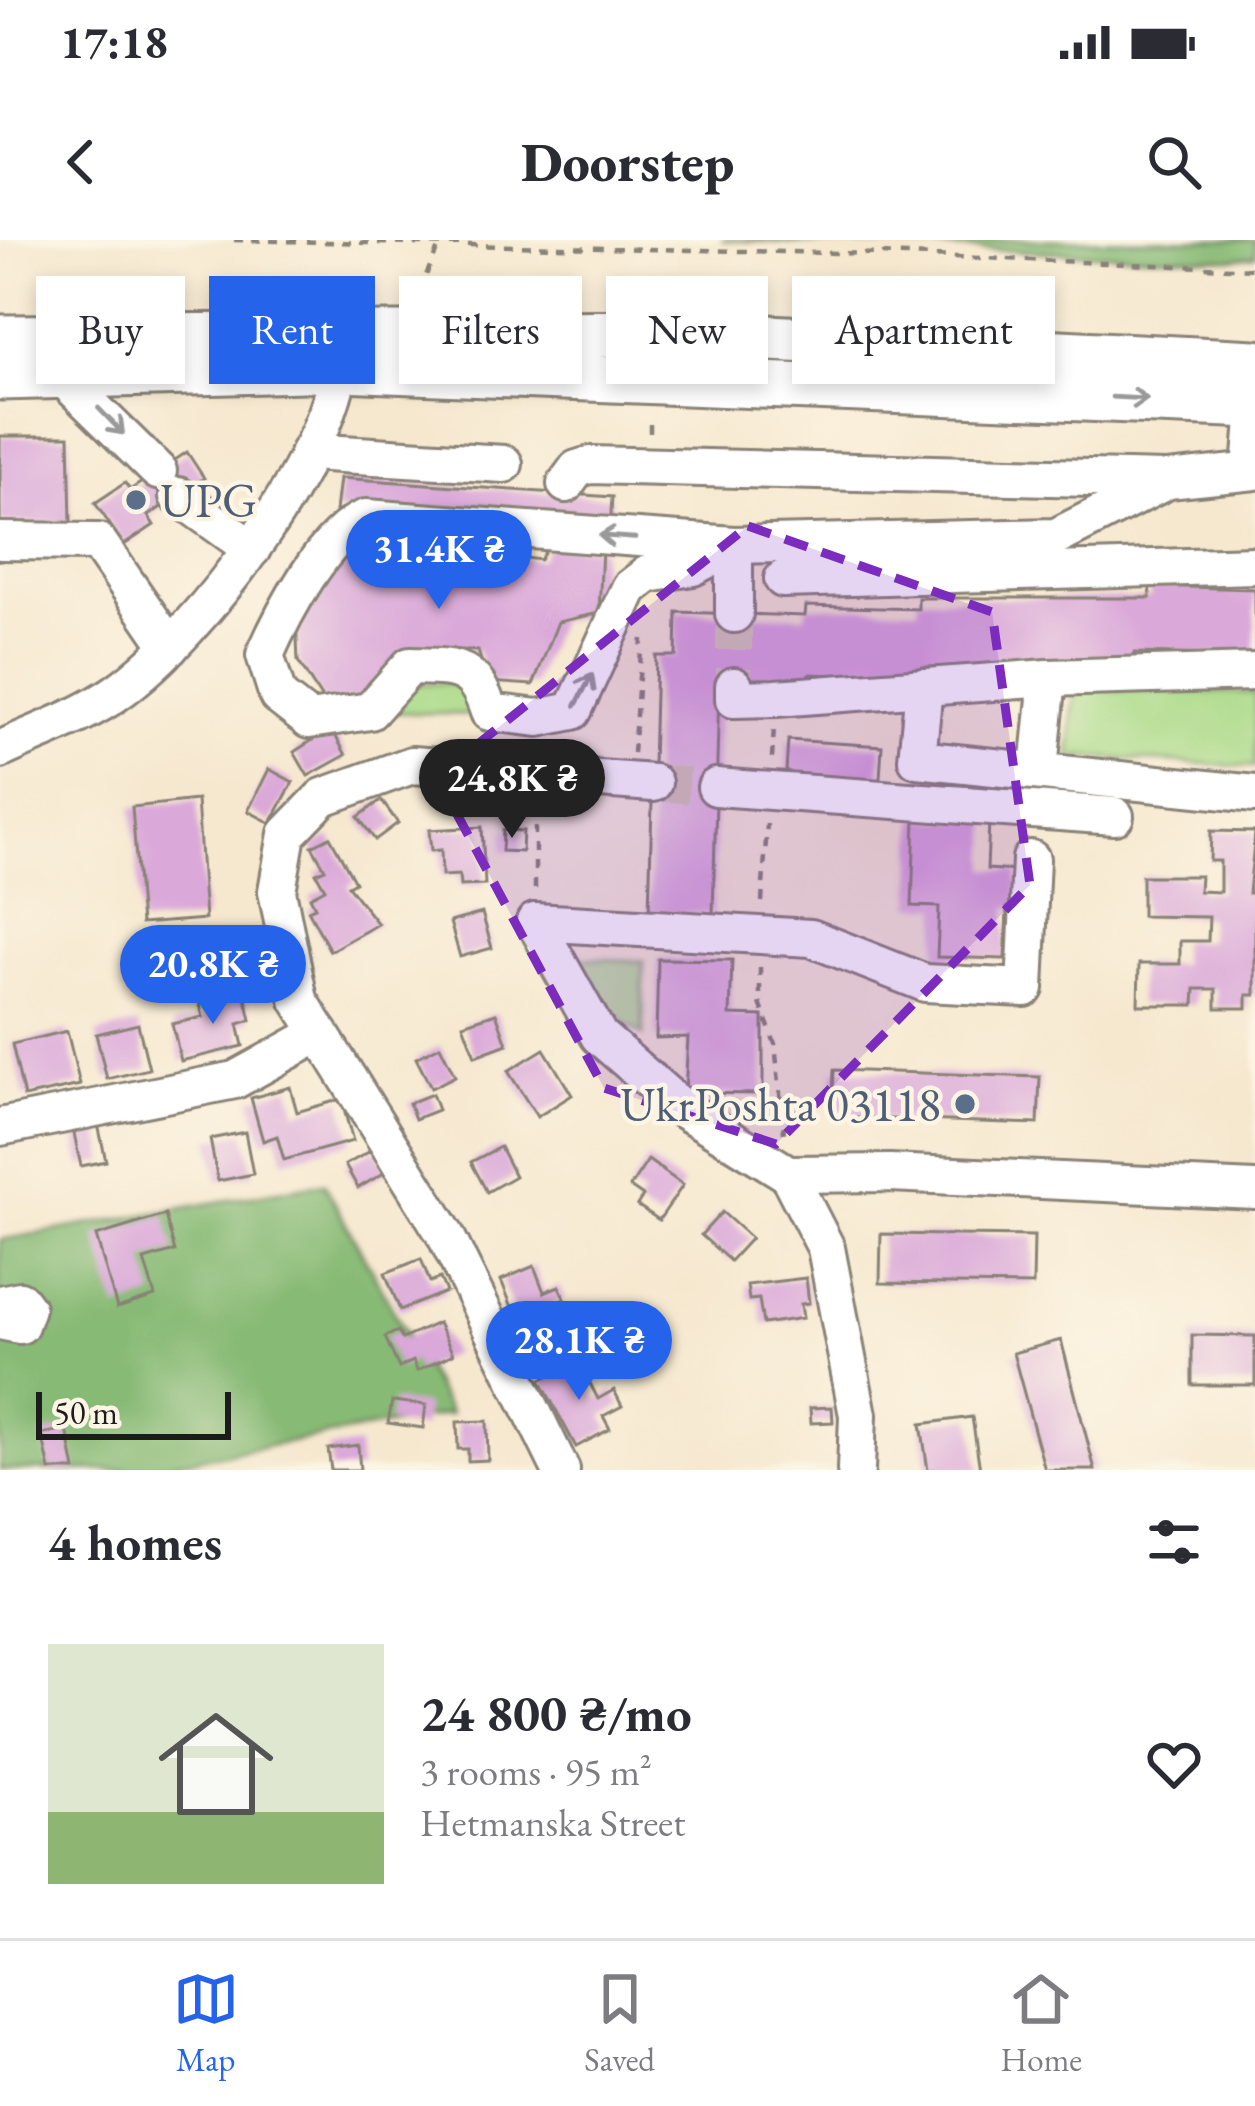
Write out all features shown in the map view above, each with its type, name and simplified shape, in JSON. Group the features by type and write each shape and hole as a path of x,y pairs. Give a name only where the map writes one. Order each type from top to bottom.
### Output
{"main road":[{"path":"375,348 670,333 1255,364"},
{"path":"0,338 209,345"},
{"path":"375,353 676,377 1255,404"},
{"path":"0,377 36,376"}],"street":[{"path":"71,384 100,408 168,483 251,550"},
{"path":"0,750 114,694 170,647 251,550 309,452 332,405 336,384"},
{"path":"566,484 577,469 590,465 1168,480 1253,471 1255,419"},
{"path":"309,452 504,464"},
{"path":"734,545 693,567 648,574 630,588 573,711 538,718 490,712 480,684 457,668 410,666 370,711 309,720 278,696 265,655 280,622 344,526 366,518 734,545 1056,537 1168,480"},
{"path":"0,541 98,542 170,647"},
{"path":"734,545 734,614"},
{"path":"783,579 1255,566"},
{"path":"734,686 734,699 776,698 1048,678 1255,672"},
{"path":"1039,770 1048,678"},
{"path":"924,687 917,759 1255,794"},
{"path":"561,1470 446,1236 299,1000 277,891 287,834 323,796 412,765 642,782"},
{"path":"716,787 1114,816"},
{"path":"535,922 811,938 926,983 1025,988 1031,859"},
{"path":"535,922 599,1036 685,1110 788,1174 826,1248 858,1415 849,1469"},
{"path":"0,1127 235,1080 320,1033"},
{"path":"788,1174 890,1173 1255,1190"}],"path":[{"path":"234,240 465,242 1255,269"},
{"path":"426,276 440,244"},
{"path":"642,782 648,574"},
{"path":"760,935 776,698"},
{"path":"535,774 535,922"},
{"path":"760,1003 775,1045 788,1174"}],"highlighted area":[{"path":"748,526 992,612 1030,885 776,1144 604,1088 437,777"}],"green space":[{"path":"721,240 1255,240 1255,256 1231,259"},
{"path":"449,683 468,694 477,715 391,712 416,684"},
{"path":"1074,689 1255,693 1255,767 1070,756"},
{"path":"578,958 643,961 643,1035 611,1014"},
{"path":"324,1183 450,1414 134,1470 0,1470 0,1240"}],"building":[{"path":"0,436 69,436 71,523 0,523"},
{"name":"UPG","path":"187,452 204,478 148,516 154,525 124,545 95,503 125,483 130,490"},
{"path":"340,478 612,497 610,531 336,511"},
{"path":"416,543 540,560 549,545 602,548 599,613 558,622 533,685 488,682 478,651 412,647 372,700 324,702 298,661 296,616 346,546"},
{"path":"1150,586 1255,589 1255,656 1135,653 1135,666 923,667 922,678 809,674 809,688 719,686 713,914 649,913 656,656 676,656 677,612 805,616 806,606 918,609 918,598 1150,598"},
{"path":"331,728 346,755 308,776 294,752"},
{"path":"788,740 882,746 879,794 785,788"},
{"path":"269,769 293,782 271,823 248,811"},
{"path":"197,800 205,919 141,924 132,807"},
{"path":"381,800 398,823 375,840 358,817"},
{"path":"915,819 989,821 987,869 1018,871 1017,907 1007,907 1005,959 937,957 939,907 912,906"},
{"path":"482,827 485,885 460,886 459,875 442,876 441,850 431,851 429,830"},
{"path":"503,830 523,831 522,852 502,851"},
{"path":"1211,831 1255,832 1249,893 1255,893 1255,995 1247,995 1247,1008 1216,1008 1216,989 1195,989 1194,1005 1138,1005 1139,964 1180,964 1180,941 1208,941 1209,917 1142,916 1142,876 1200,876 1199,891 1220,892 1220,861 1210,861"},
{"path":"330,837 355,882 348,886 378,924 330,951 308,910 315,907 310,897 325,889 316,873 325,869 312,846"},
{"path":"482,913 492,948 460,957 450,922"},
{"path":"658,959 732,960 730,1015 763,1016 763,1094 685,1093 688,1037 656,1038"},
{"path":"244,990 251,1020 238,1024 243,1046 181,1061 172,1024 203,1017 199,1001"},
{"path":"496,1013 507,1044 475,1056 463,1024"},
{"path":"138,1024 149,1069 107,1079 96,1034"},
{"path":"67,1031 80,1085 24,1097 12,1044"},
{"path":"440,1046 455,1076 431,1088 416,1058"},
{"path":"544,1049 572,1095 537,1117 508,1071"},
{"path":"834,1070 1040,1077 1038,1124 832,1117"},
{"path":"290,1087 297,1112 341,1099 353,1141 284,1160 277,1136 263,1141 251,1098"},
{"path":"432,1094 438,1110 415,1119 409,1103"},
{"path":"98,1124 106,1161 81,1166 73,1129"},
{"path":"245,1132 253,1174 218,1181 210,1139"},
{"path":"500,1147 515,1176 487,1192 471,1162"},
{"path":"376,1148 389,1170 358,1188 345,1165"},
{"path":"648,1160 683,1185 659,1220 637,1205 643,1196 630,1187"},
{"path":"722,1212 751,1238 730,1261 701,1235"},
{"path":"165,1215 175,1251 144,1260 155,1296 117,1308 96,1236"},
{"path":"881,1234 1034,1236 1033,1285 880,1283"},
{"path":"421,1259 430,1282 440,1278 446,1292 400,1310 385,1273"},
{"path":"534,1266 544,1292 559,1286 565,1299 551,1305 555,1316 521,1329 501,1280"},
{"path":"806,1278 809,1303 801,1304 803,1318 763,1324 759,1299 749,1300 747,1285"},
{"path":"438,1323 453,1354 417,1371 413,1361 399,1368 385,1337 398,1331 402,1339"},
{"path":"1192,1335 1255,1336 1255,1385 1192,1385"},
{"path":"1061,1340 1095,1470 1045,1470 1013,1353"},
{"path":"578,1360 598,1399 614,1390 622,1406 603,1416 610,1429 576,1447 540,1380"},
{"path":"392,1401 426,1405 423,1428 388,1423"},
{"path":"832,1407 833,1422 811,1423 810,1408"},
{"path":"972,1417 980,1470 928,1470 921,1424"},
{"path":"487,1421 488,1460 468,1461 468,1449 458,1449 457,1422"},
{"path":"67,1429 75,1470 50,1470 42,1434"},
{"path":"358,1445 360,1470 331,1470 328,1449"}],"tunnel":[{"path":"734,614 734,686"},
{"path":"653,783 716,787"}],"place":[{"name":"UPG","path":"136,500"},
{"name":"UkrPoshta 03118","path":"965,1104"}]}
